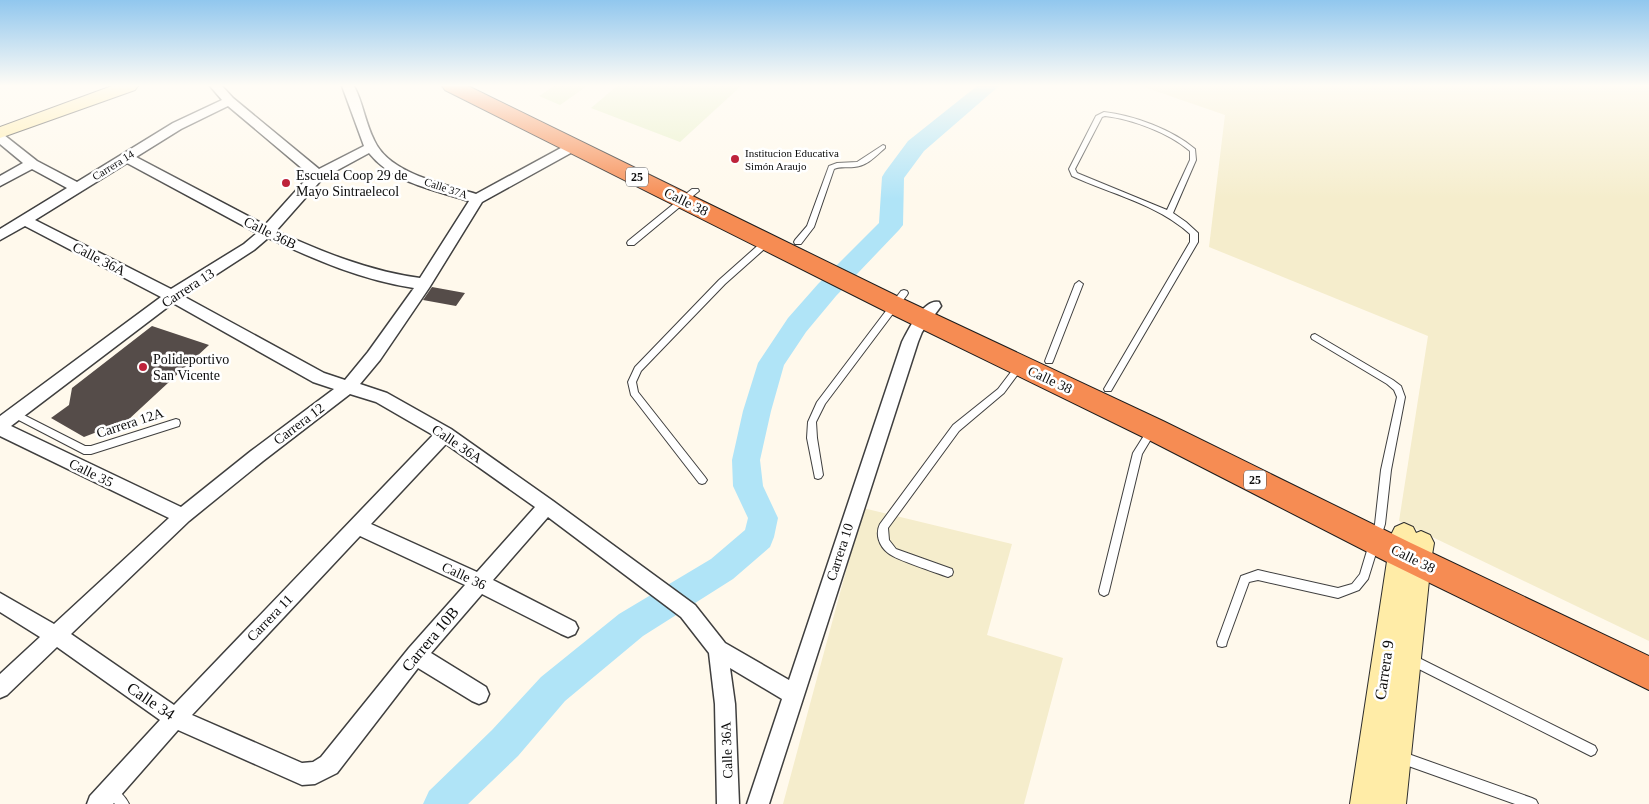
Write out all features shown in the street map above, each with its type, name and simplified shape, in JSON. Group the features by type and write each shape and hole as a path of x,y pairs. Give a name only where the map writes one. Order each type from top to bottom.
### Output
{"highway":[{"name":"Calle 38","path":"528,124 574,146 798,242 828,264"},
{"name":"Calle 38","path":"551,124 689,196 766,242 828,264 928,312 1048,361 1108,389 1649,673"},
{"name":"Calle 38","path":"928,312 1020,366 1153,429 1400,543 1649,652"}],"street":[{"path":"0,133 24,124"},
{"name":"Carrera 14","path":"0,235 182,124"},
{"path":"256,124 318,176"},
{"name":"Calle 37A","path":"362,124 371,147 390,166 408,176 478,199"},
{"path":"0,138 32,164 78,188"},
{"name":"Carrera 12","path":"0,688 183,516 256,456 348,387 374,356 424,284 478,199 574,146"},
{"name":"Carrera 13","path":"0,427 14,414 172,296 226,263 267,232 318,176 371,147"},
{"name":"Calle 36B","path":"126,157 267,232 348,267 391,279 424,284"},
{"path":"0,182 32,164"},
{"name":"Calle 36A","path":"25,220 172,296 319,378 381,397 445,434 547,506 688,611 718,650 725,704 728,804"},
{"name":"Carrera 10","path":"758,804 910,342 928,312"},
{"name":"Calle 35","path":"0,427 183,516"},
{"name":"Carrera 11","path":"110,800 175,718 445,434"},
{"name":"Carrera 10B","path":"315,773 329,764 416,655 478,582 547,506"},
{"name":"Calle 36","path":"358,527 478,582 568,628"},
{"name":"Carrera 9","path":"1390,804 1406,657 1400,543"},
{"name":"Carrera 9","path":"1366,804 1400,543"},
{"name":"Calle 34","path":"0,602 57,636 175,718 302,774 315,773"},
{"path":"718,650 793,694"},
{"path":"416,655 479,694"}],"lane":[{"path":"1095,124 1072,169 1074,174 1169,214 1187,225 1194,233 1194,242 1108,389"},
{"path":"1139,124 1182,139 1193,150 1193,160 1169,214"},
{"path":"798,242 810,228 831,168 837,164 851,166 861,163 883,146"},
{"path":"630,243 689,196"},
{"path":"702,480 634,393 632,382 638,369 676,329 722,282 766,242"},
{"path":"1048,361 1079,284"},
{"path":"818,475 812,438 812,422 822,402 899,299"},
{"path":"1222,642 1245,579 1258,575 1338,593 1355,587 1364,576 1400,543 1386,470 1401,397 1398,388 1315,337"},
{"path":"948,572 893,552 886,546 882,527 956,428 1001,391 1020,366"},
{"name":"Carrera 12A","path":"14,414 84,450 91,450 176,423"},
{"path":"1104,591 1138,453 1153,429"},
{"path":"1406,657 1591,750"},
{"path":"1395,755 1532,804"}],"shaded area":[{"path":"1224,124 1649,124 1649,641 1399,521 1428,336 1209,247"},
{"path":"863,508 1012,544 987,635 1063,658 1024,804 783,804"}],"green space":[{"path":"632,124 700,124 680,142"}],"building":[{"path":"432,287 465,293 456,306 423,300"},
{"name":"Polideportivo San Vicente","path":"152,326 209,345 128,420 84,437 51,418 69,405 72,388"}],"waterway":[{"path":"442,804 505,743 553,689 631,625 722,569 759,537 763,518 748,486 746,460 757,411 771,363 797,325 827,290 891,225 893,177 916,146 943,124"}],"place":[{"name":"Institucion Educativa Simón Araujo","path":"735,159"},
{"name":"Escuela Coop 29 de Mayo Sintraelecol","path":"286,183"},
{"name":"Polideportivo San Vicente","path":"143,367"}]}
